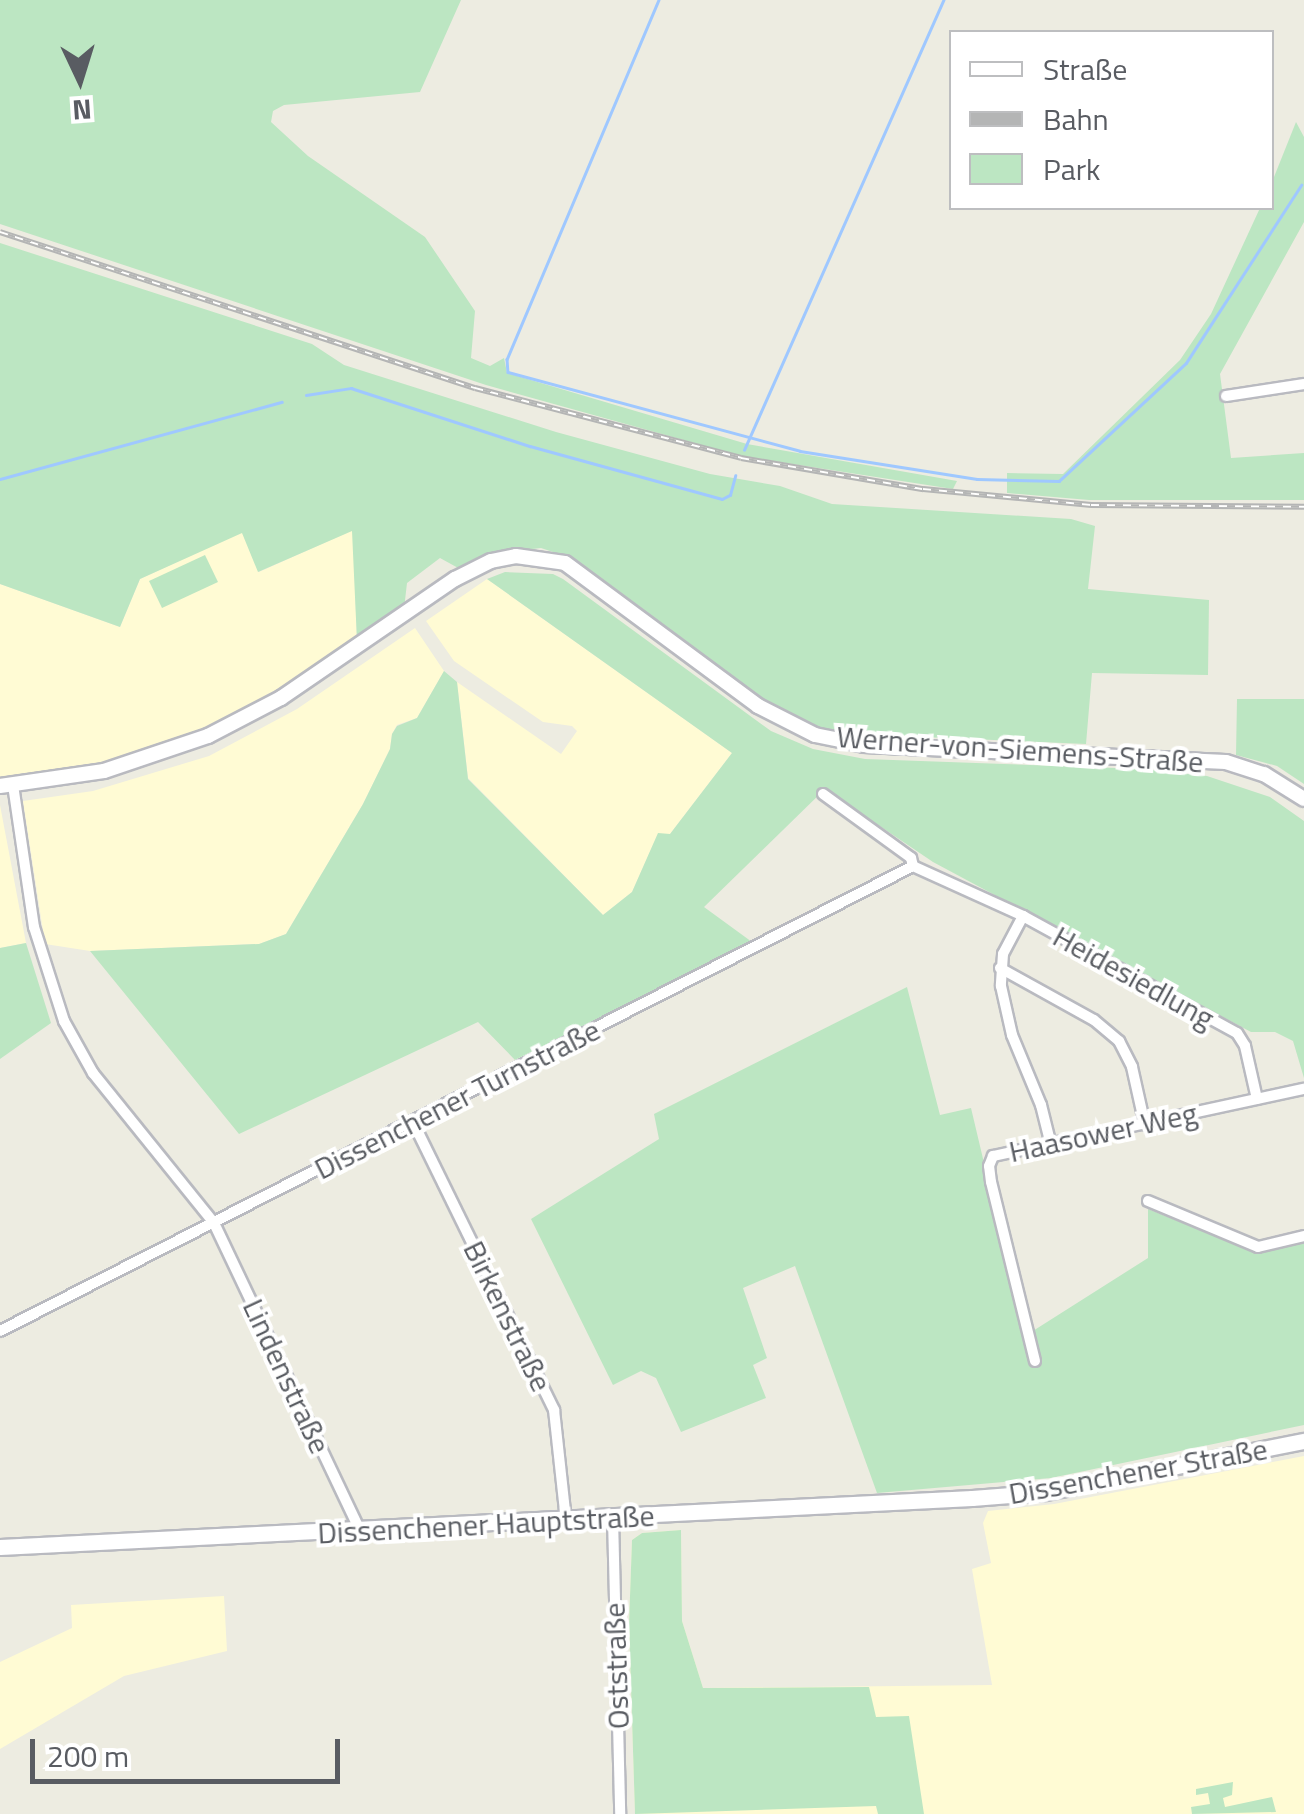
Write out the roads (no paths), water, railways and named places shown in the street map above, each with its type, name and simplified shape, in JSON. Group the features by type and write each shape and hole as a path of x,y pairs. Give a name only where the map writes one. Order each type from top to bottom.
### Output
{"main road":[{"name":"Dissenchener Straße","path":"972,1498 1062,1489 1304,1441"},
{"name":"Dissenchener Hauptstraße","path":"0,1547 972,1498"}],"street":[{"path":"1226,396 1304,384"},
{"name":"Werner-von-Siemens-Straße","path":"7,786 104,771 208,736 282,698 465,573 503,558 535,556 565,563 758,706 815,735 864,744 1226,762 1264,774 1304,799"},
{"name":"Lindenstraße","path":"7,786 34,927 64,1021 92,1073 214,1223 360,1530"},
{"name":"Heidesiedlung","path":"823,794 911,858 913,866 1023,916 1237,1033 1245,1046 1257,1099"},
{"name":"Dissenchener Turnstraße","path":"0,1332 913,866"},
{"name":"Heidesiedlung","path":"1023,916 1000,968 1094,1020 1119,1041 1132,1068 1145,1124"},
{"path":"1000,968 1012,1035 1050,1142"},
{"name":"Haasower Weg","path":"1035,1361 989,1166 998,1152 1304,1089"},
{"name":"Birkenstraße","path":"413,1122 554,1410 566,1520"},
{"path":"1148,1201 1258,1247 1304,1236"},
{"name":"Oststraße","path":"613,1518 620,1814"}],"waterway":[{"path":"659,0 507,359 508,372 800,451 977,479 1059,481 1186,363 1301,185"},
{"path":"744,450 943,0"},
{"path":"306,395 351,388 530,446 722,499 730,495 735,476"},
{"path":"0,479 282,402"}],"railway":[{"path":"0,232 475,388 741,458 923,489 1091,505 1304,507"}]}
